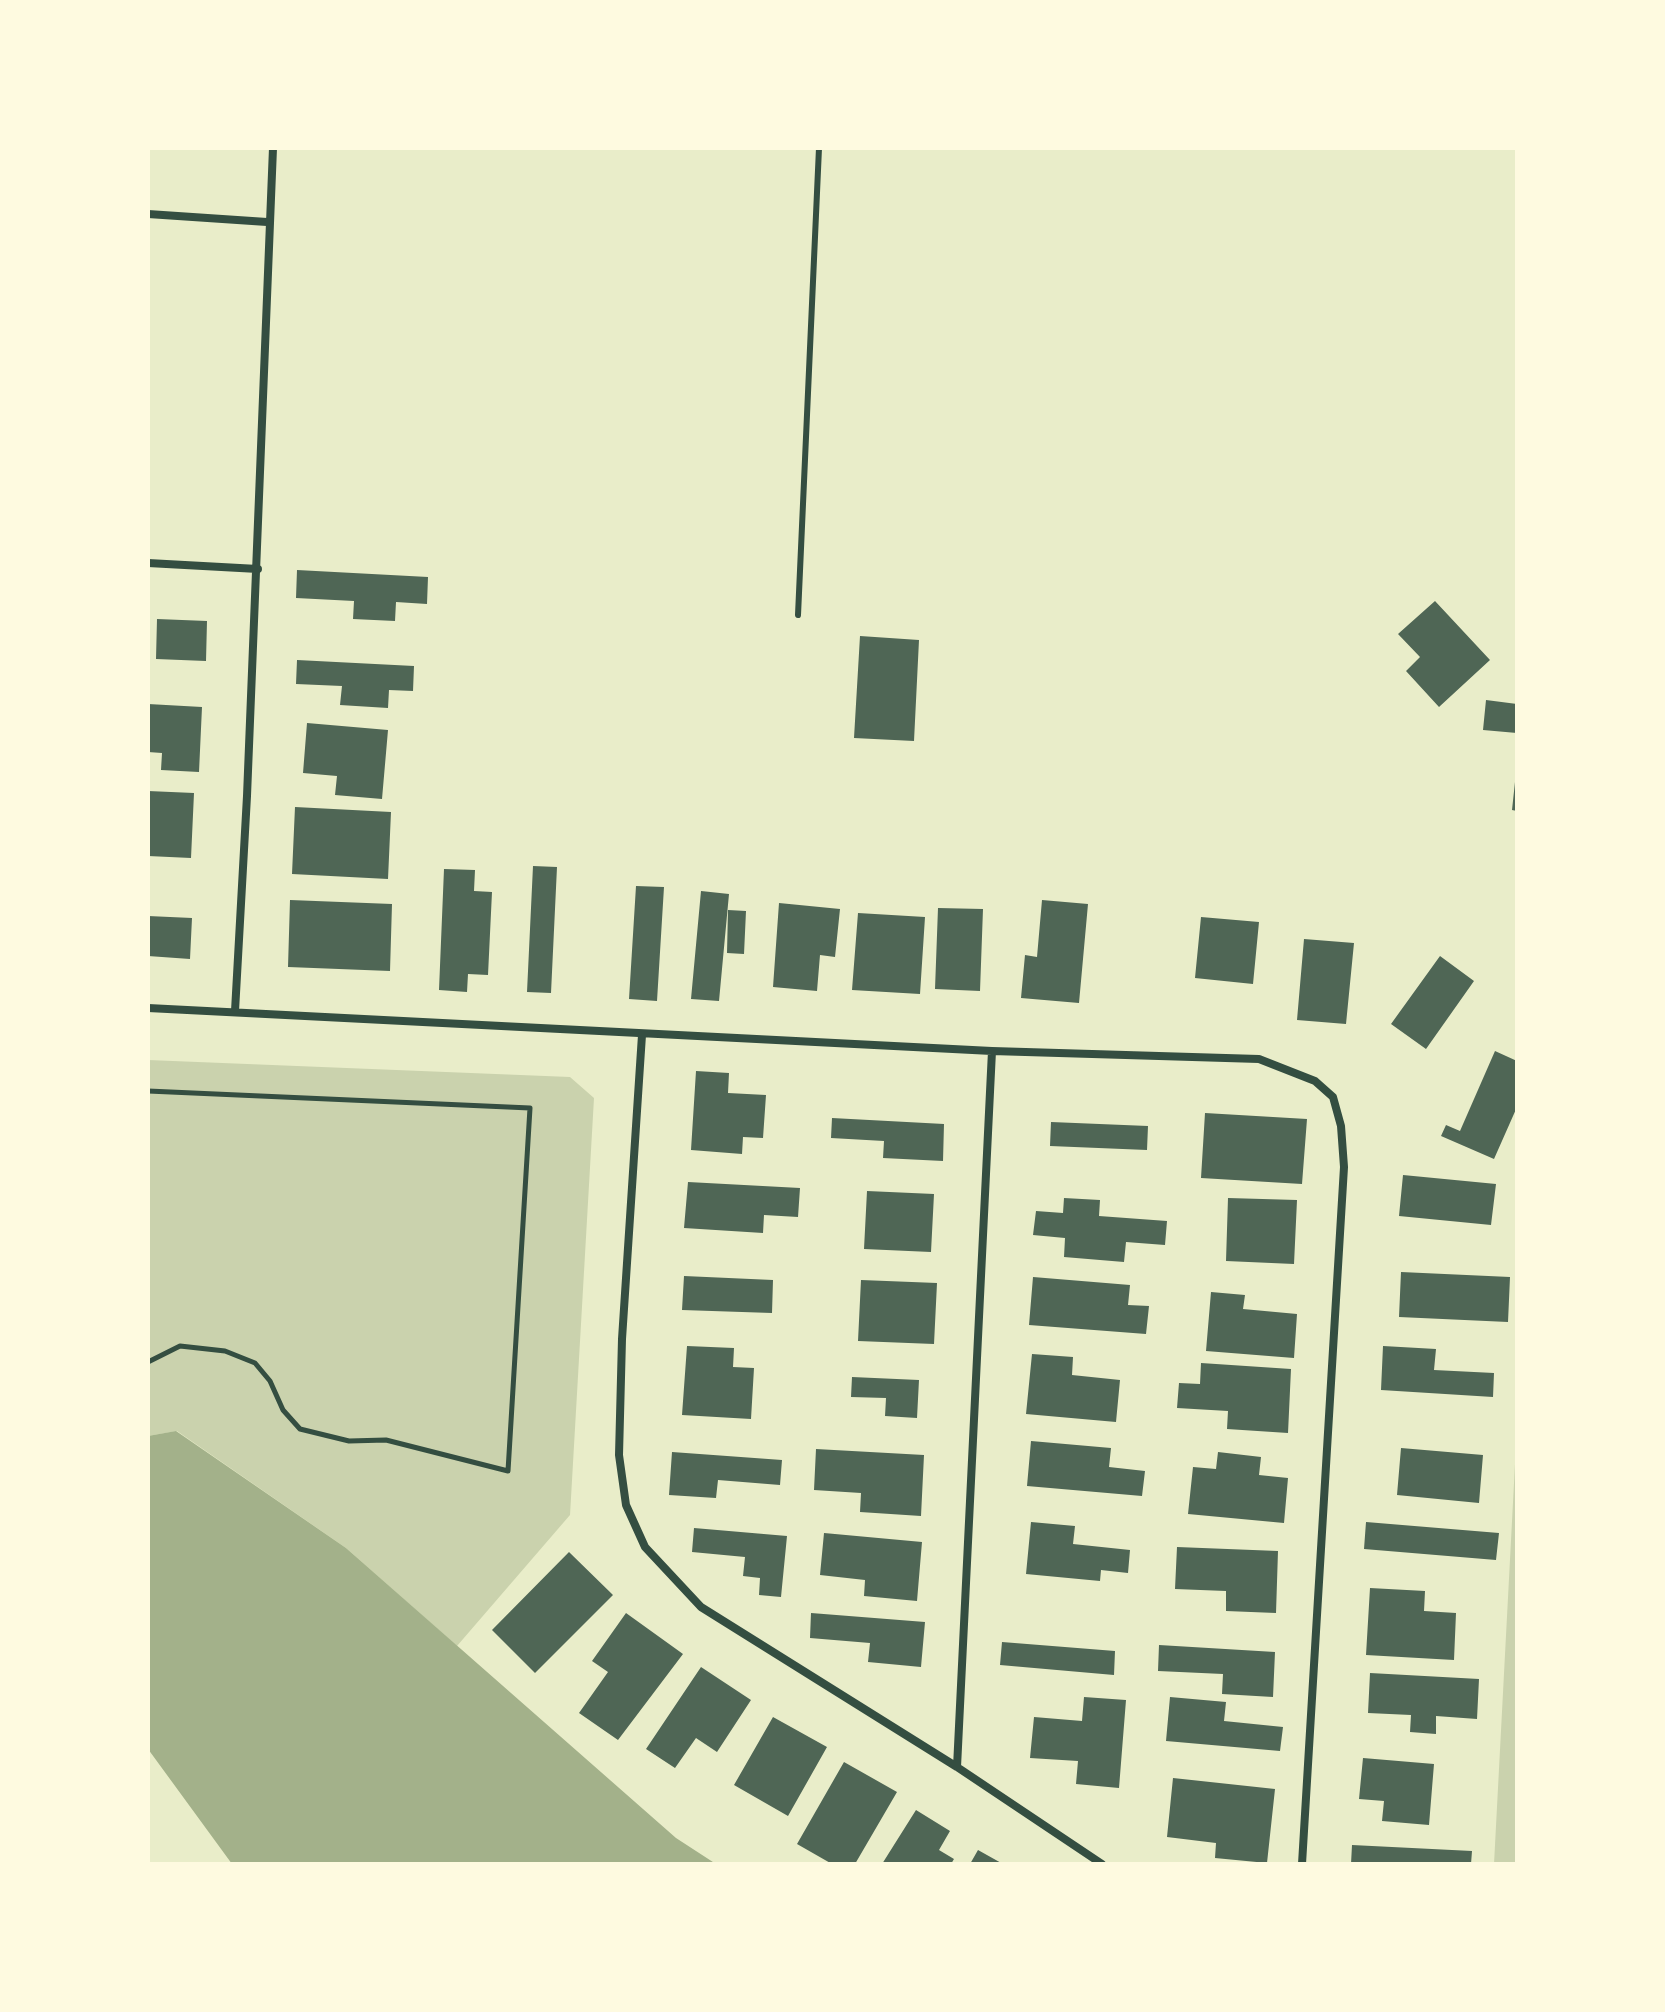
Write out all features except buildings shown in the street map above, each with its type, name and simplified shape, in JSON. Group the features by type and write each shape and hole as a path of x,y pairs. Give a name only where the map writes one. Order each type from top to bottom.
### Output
{"street":[{"path":"235,1011 258,569 267,222 273,148"},
{"path":"148,214 267,222"},
{"path":"148,563 258,569"},
{"path":"148,1008 642,1035 1259,1059 1315,1081 1333,1097 1341,1126 1344,1167 1302,1864"},
{"path":"642,1035 622,1339 619,1455 626,1505 645,1547 701,1607 957,1767 1102,1864"},
{"path":"957,1767 992,1051"}],"lane":[{"path":"798,615 819,148"}],"path":[{"path":"148,1091 530,1108 508,1471 386,1440 349,1441 300,1429 283,1410 270,1381 255,1363 225,1351 180,1346 148,1362"}],"shaded area":[{"path":"148,1060 570,1077 594,1098 570,1515 457,1646 346,1548 177,1431 148,1436"},
{"path":"1517,1426 1517,1864 1494,1864"},
{"path":"176,1431 346,1548 676,1838 716,1864 232,1864 148,1749 148,1436"}]}
